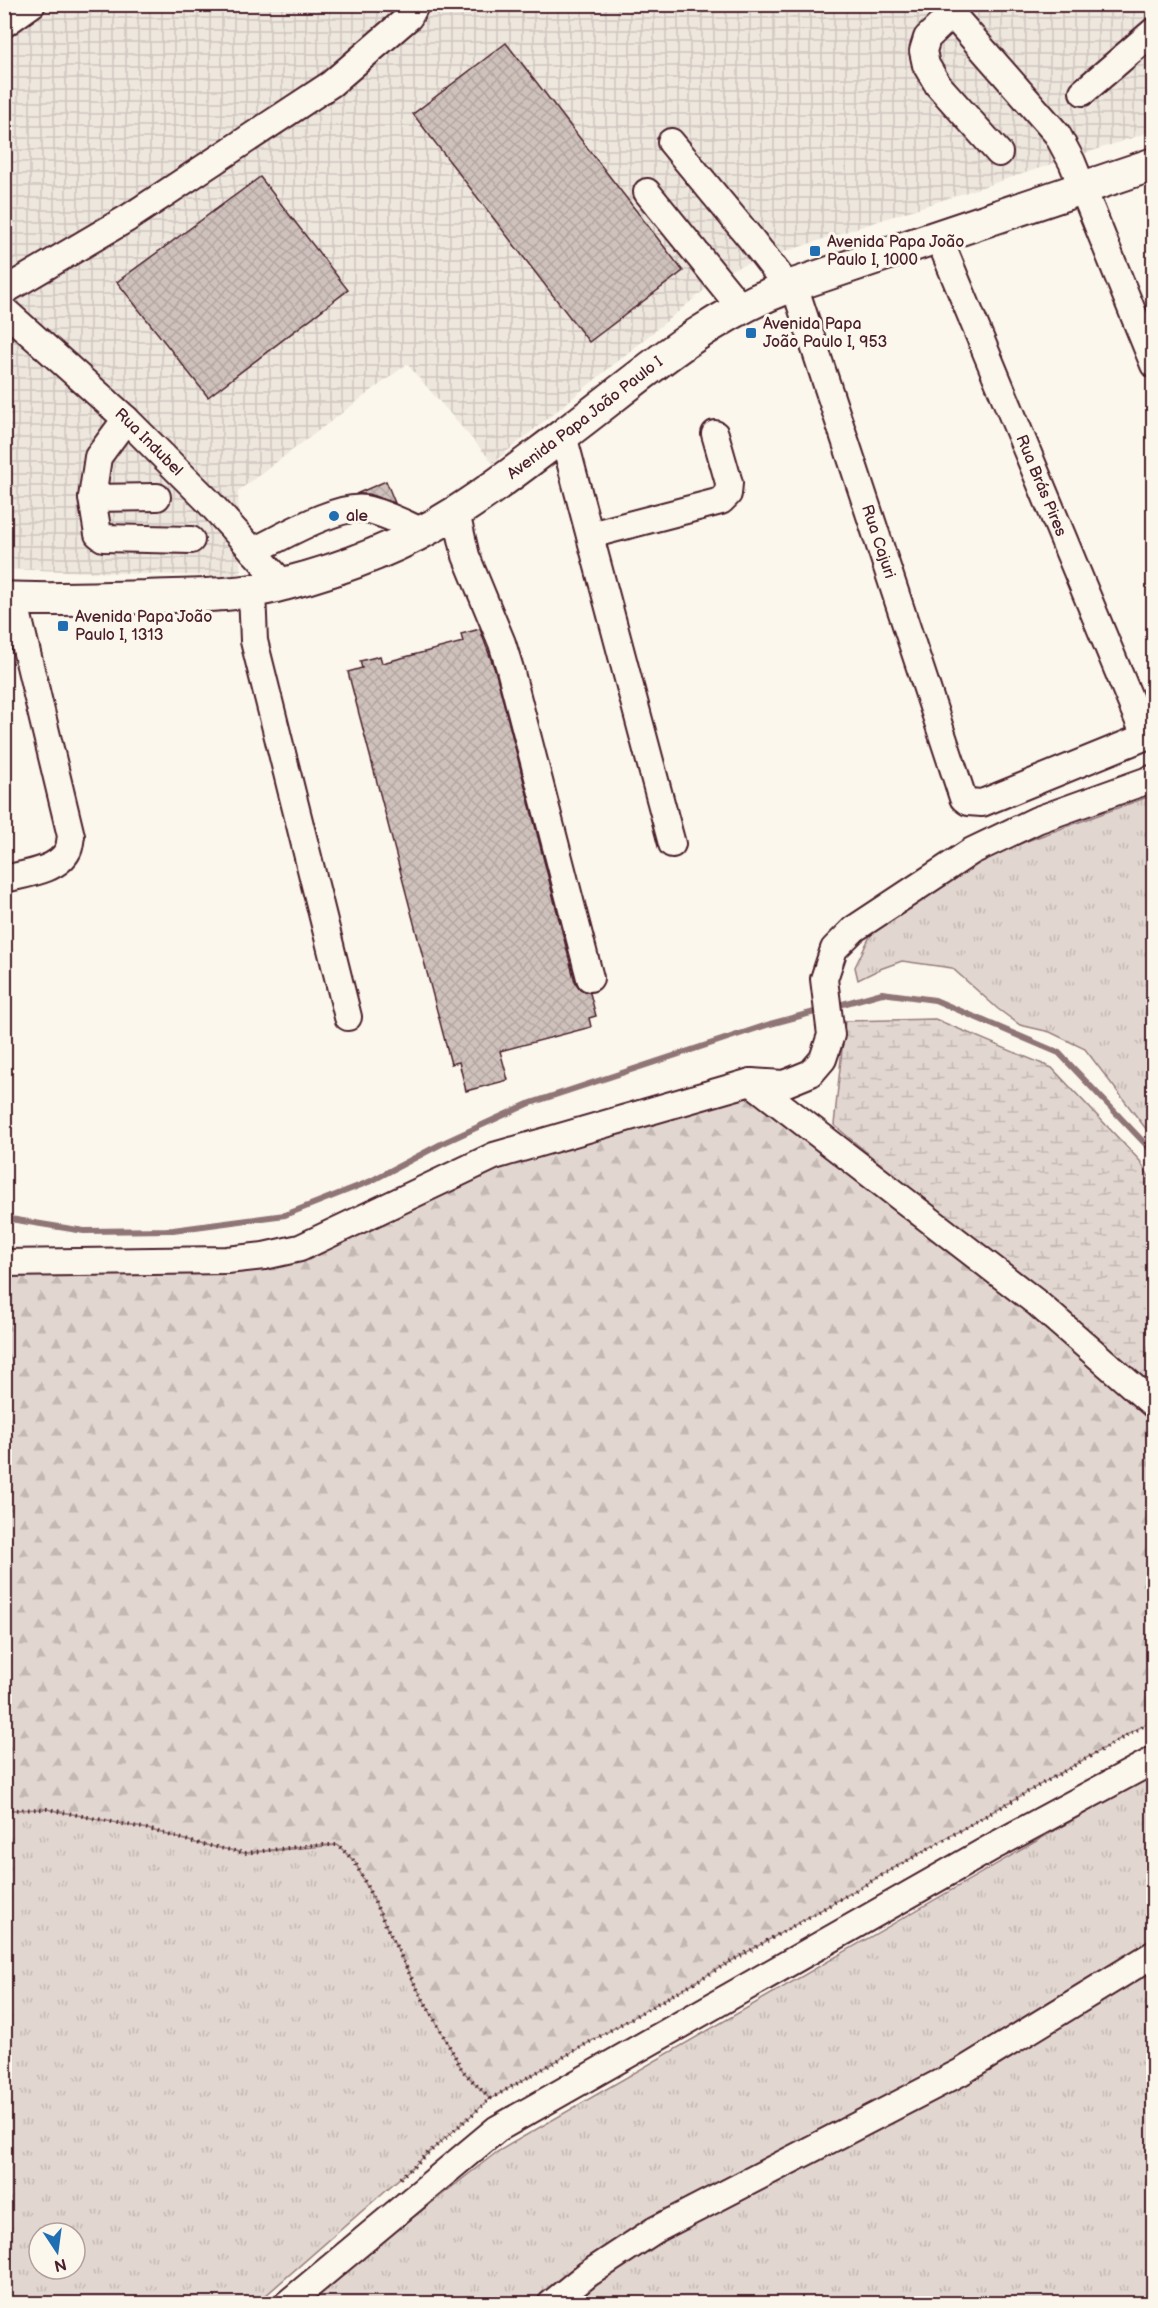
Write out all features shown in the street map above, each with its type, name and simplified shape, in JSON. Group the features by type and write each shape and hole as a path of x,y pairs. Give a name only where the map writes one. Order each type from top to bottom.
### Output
{"main road":[{"name":"Avenida Papa João Paulo I","path":"9,598 211,595 252,591 284,585 370,554 456,513 563,435 680,344 741,308 791,286 1154,164"}],"street":[{"path":"4,24 32,4"},
{"path":"4,291 128,218 332,84 409,17 416,4"},
{"path":"999,153 938,84 926,65 923,51 927,38 947,10 1057,134 1072,162 1154,365"},
{"path":"1083,92 1154,31"},
{"name":"Rua Cajuri","path":"671,142 791,286 963,798 968,802 982,803 1149,735"},
{"path":"646,192 741,308"},
{"name":"Rua Brás Pires","path":"938,236 1149,735"},
{"name":"Rua Indubel","path":"4,310 126,419 207,500 284,585"},
{"path":"126,419 98,457 92,498 98,534 103,538 191,540"},
{"path":"590,535 721,501 728,494 729,483 715,434"},
{"path":"563,435 672,843"},
{"path":"92,498 157,497"},
{"path":"253,551 319,520 349,509 363,508 384,514 421,531"},
{"path":"456,513 466,556 502,643 510,669 590,978"},
{"path":"252,591 254,641 348,1017"},
{"path":"4,879 45,869 60,860 68,850 71,836 9,598"},
{"path":"4,1263 227,1260 264,1256 300,1248 494,1156 751,1082 784,1084 811,1073 823,1059 831,1035 824,979 834,949 854,929 972,851 1037,820 1154,778"},
{"path":"751,1082 1037,1303 1154,1405"},
{"path":"287,2304 497,2128 986,1851 1154,1760"},
{"path":"550,2304 588,2274 655,2230 961,2072 1154,1954"}],"path":[{"path":"4,1810 47,1809 148,1829 196,1843 245,1852 314,1845 338,1845 355,1862 413,1981 463,2071 490,2099"}],"shaded area":[{"path":"5,5 1153,5 1153,131 729,270 493,463 407,364 238,491 241,577 5,569"}],"green space":[{"path":"1153,795 1153,1138 1085,1049 1050,1032 1020,1025 998,1009 952,968 902,961 858,980 855,967 875,926 986,856"},
{"path":"935,1019 1052,1068 1140,1161 1153,1184 1153,1393 834,1125 845,1021"},
{"path":"751,1082 1153,1405 1153,1720 490,2099 463,2071 413,1981 355,1862 338,1845 314,1845 245,1853 196,1843 148,1829 47,1809 5,1810 4,1263 264,1256 494,1156"},
{"path":"1153,1774 1153,1945 541,2303 308,2304 339,2275 497,2152"},
{"path":"47,1809 148,1829 196,1843 245,1853 338,1845 355,1862 413,1981 436,2021 490,2099 257,2303 5,2303 4,1810"},
{"path":"1153,1960 1153,2303 565,2304 654,2237"}],"building":[{"path":"506,43 683,271 589,342 413,114"},
{"path":"260,177 348,290 208,397 117,282"},
{"path":"386,481 395,503 368,494 356,494"},
{"path":"480,629 496,673 575,982 580,989 590,993 596,1016 589,1018 591,1027 500,1051 508,1080 466,1091 459,1062 451,1064 348,672 362,668 360,661 380,656 382,663 463,642 461,634"}],"waterway":[{"path":"832,1007 882,993 935,1000 1059,1053 1154,1153"},
{"path":"4,1218 84,1231 173,1230 285,1215 371,1181 443,1143 528,1104 770,1024 822,1010"}],"place":[{"name":"Avenida Papa João Paulo I, 1000","path":"815,251"},
{"name":"Avenida Papa João Paulo I, 953","path":"751,333"},
{"name":"ale","path":"334,516"},
{"name":"Avenida Papa João Paulo I, 1313","path":"63,626"}]}
